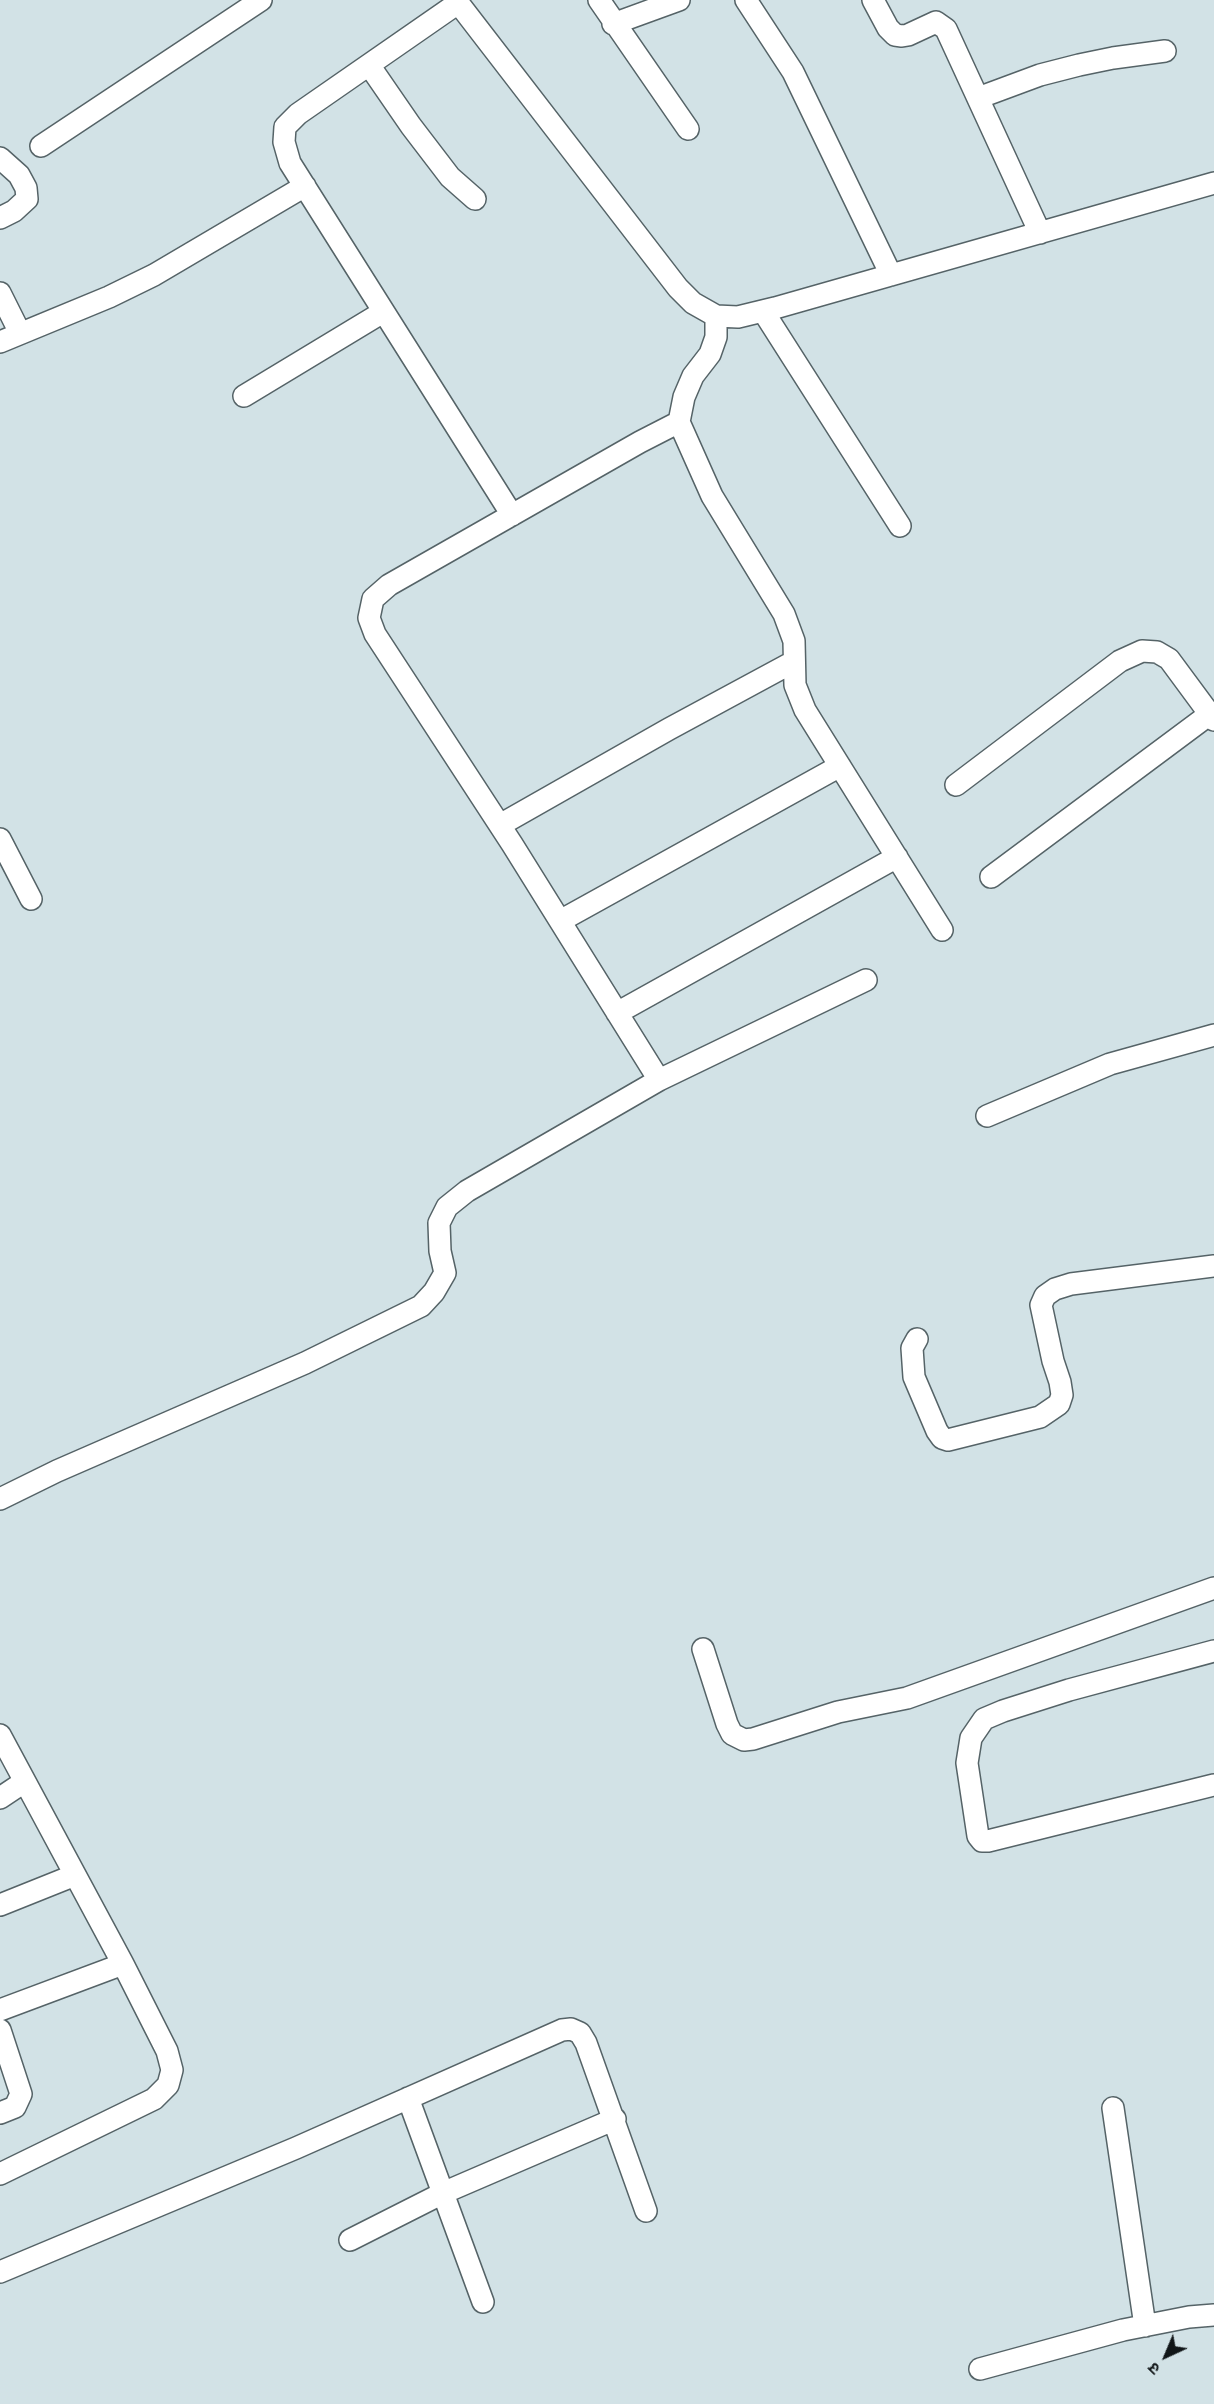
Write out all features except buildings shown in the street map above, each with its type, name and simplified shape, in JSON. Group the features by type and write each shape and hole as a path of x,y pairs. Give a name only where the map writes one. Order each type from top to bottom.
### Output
{"street":[{"path":"41,146 261,0"},
{"path":"599,0 613,24 688,129"},
{"path":"613,24 679,0"},
{"path":"746,0 793,72 891,275"},
{"path":"873,0 888,28 895,34 908,35 936,22 942,25 1040,232"},
{"path":"512,515 290,163 284,142 285,127 298,114 457,2 678,288 693,303 716,316 738,317 763,311 1214,183"},
{"path":"978,98 1040,75 1079,65 1165,51"},
{"path":"369,65 450,177 475,199"},
{"path":"0,158 19,175 26,188 27,199 14,211 0,218"},
{"path":"0,342 110,297 154,275 305,186"},
{"path":"0,293 20,333"},
{"path":"763,311 900,526"},
{"path":"243,396 383,312"},
{"path":"716,316 716,337 710,354 693,375 684,397 679,422 712,496 784,614 794,641 795,685 805,710 942,930"},
{"path":"659,1080 500,825 375,634 369,618 373,599 389,585 679,422"},
{"path":"956,785 1120,661 1142,651 1157,652 1169,659 1212,717 991,877"},
{"path":"500,825 793,662"},
{"path":"560,921 840,766"},
{"path":"0,839 31,898"},
{"path":"617,1013 897,857"},
{"path":"0,1499 57,1471 305,1363 421,1306 435,1292 445,1273 440,1251 439,1224 447,1207 467,1191 659,1080 866,980"},
{"path":"987,1116 1110,1064 1185,1041 1214,1035"},
{"path":"917,1339 912,1348 914,1377 937,1431 942,1438 948,1440 1040,1417 1059,1404 1062,1395 1060,1382 1041,1305 1045,1296 1055,1289 1071,1284 1214,1266"},
{"path":"703,1649 732,1734 744,1740 753,1739 838,1712 907,1698 1214,1588"},
{"path":"1214,1651 1069,1690 984,1719 971,1738 967,1763 978,1836 988,1842 1214,1785"},
{"path":"0,1735 123,1964 167,2051 172,2070 168,2085 154,2099 0,2174"},
{"path":"0,1798 24,1782"},
{"path":"0,1905 75,1875"},
{"path":"0,2010 123,1964"},
{"path":"0,2272 296,2148 562,2030 571,2029 580,2033 586,2043 646,2211"},
{"path":"0,2030 21,2094 15,2107 0,2113"},
{"path":"408,2098 483,2302"},
{"path":"1113,2108 1145,2326"},
{"path":"350,2240 443,2193 615,2119"},
{"path":"980,2369 1145,2326 1189,2317 1214,2315"}]}
